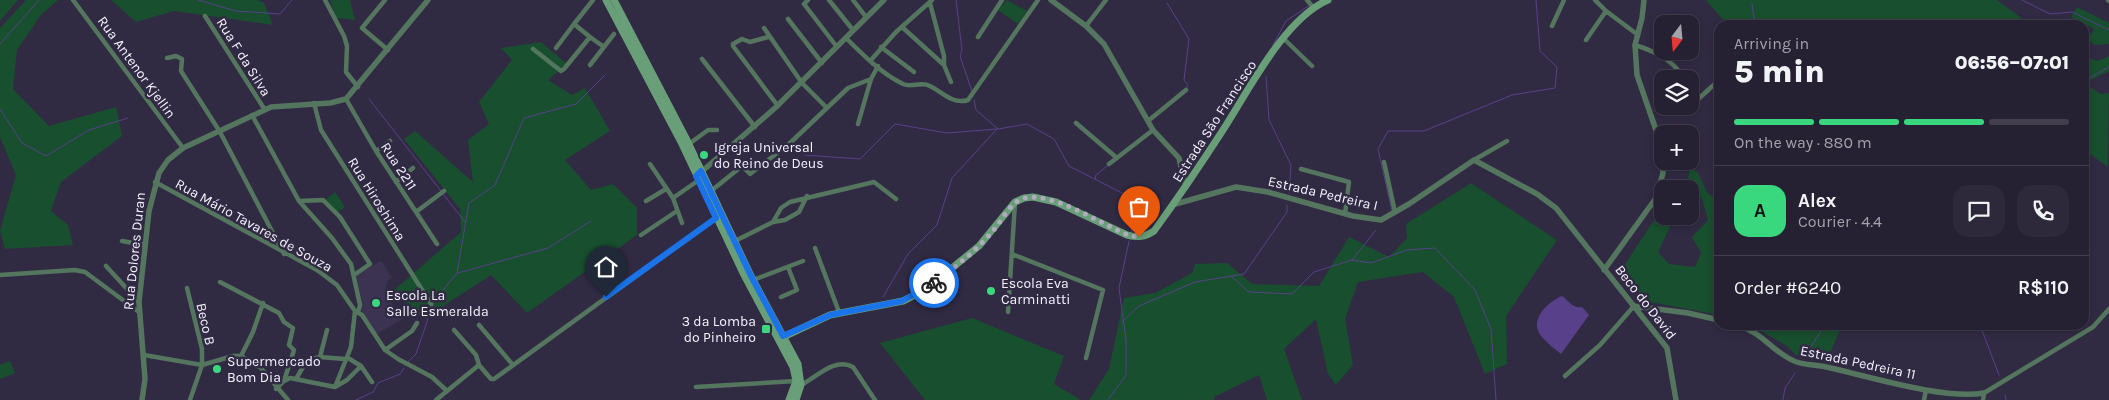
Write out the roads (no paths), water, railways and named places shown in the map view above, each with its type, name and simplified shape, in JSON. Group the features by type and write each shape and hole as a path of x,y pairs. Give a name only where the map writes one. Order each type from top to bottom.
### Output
{"main road":[{"path":"606,0 685,141"},
{"path":"614,0 685,141 716,218 753,280 781,337"},
{"name":"Estrada São Francisco","path":"1015,202 1033,197 1056,202 1121,233 1139,237 1154,231 1186,187 1283,38 1313,3 1328,0"},
{"path":"699,176 710,191 732,242 781,337 798,364 799,381 796,400"},
{"path":"781,337 839,312 902,301 925,290 979,246 1015,202"},
{"path":"789,400 799,381"}],"street":[{"name":"Rua Antenor Kjellin","path":"73,0 183,148"},
{"path":"324,0 344,36 347,46 346,72 358,86"},
{"path":"385,0 362,28 388,50"},
{"path":"346,99 428,0"},
{"path":"556,48 593,0"},
{"path":"808,0 804,4 837,47"},
{"path":"829,0 853,30"},
{"path":"853,0 866,18"},
{"path":"673,198 778,106 884,0"},
{"path":"978,37 1002,0"},
{"path":"846,38 878,66 902,83 909,86 928,84 955,101 968,100 1038,0"},
{"path":"1051,0 1086,26 1104,44 1153,130 1179,158 1186,187"},
{"path":"1086,26 1106,0"},
{"path":"1552,26 1564,0"},
{"path":"1595,0 1606,11 1638,35"},
{"name":"Beco do David","path":"1644,0 1635,45 1637,76 1657,133 1663,173 1656,198 1604,270 1667,348 1676,400"},
{"path":"871,60 881,47 931,2 944,56 944,65 951,82"},
{"path":"1586,40 1606,11"},
{"name":"Rua F da Silva","path":"205,16 265,110"},
{"path":"788,19 822,63"},
{"path":"574,24 604,47"},
{"path":"902,27 944,65"},
{"path":"764,28 768,37 802,82 827,108"},
{"path":"590,65 614,34"},
{"path":"534,50 561,71 590,37"},
{"path":"768,37 750,42 742,39 734,42 733,46 778,106"},
{"path":"1283,38 1312,66"},
{"path":"1635,45 1661,55 1678,70"},
{"path":"881,47 914,72"},
{"path":"167,58 176,56 182,59 181,71 220,132 284,254"},
{"path":"702,59 755,127"},
{"path":"858,124 871,78 878,66"},
{"path":"710,191 740,167 750,174 789,144 848,88 871,78"},
{"path":"1699,95 1714,84"},
{"path":"1148,121 1186,90"},
{"name":"Rua Dolores Duran","path":"142,400 145,380 139,302 145,245 155,182 168,160 183,148 265,110 280,105 338,102 346,99"},
{"name":"Rua 2211","path":"346,99 376,151 437,244"},
{"name":"Rua Hiroshima","path":"314,103 321,130 431,304"},
{"path":"252,116 300,201 346,257 354,274 360,305 346,358 335,387"},
{"path":"1076,123 1116,158"},
{"path":"685,141 708,130 717,130"},
{"path":"1109,164 1153,130"},
{"path":"376,151 390,141"},
{"name":"Estrada Pedreira I","path":"1172,205 1236,187 1268,192 1345,214 1381,220 1507,141"},
{"path":"1474,160 1521,185 1556,208 1604,270"},
{"path":"1384,162 1395,212"},
{"path":"650,164 673,198 676,211 682,223"},
{"path":"396,182 413,168"},
{"path":"1302,169 1349,182 1345,214"},
{"name":"Rua Mário Tavares de Souza","path":"155,182 284,254 317,270 337,285 386,350 398,359 432,377 446,390"},
{"path":"773,222 781,208 790,202 808,196 874,182 896,199"},
{"path":"646,201 666,189"},
{"path":"416,212 444,191"},
{"path":"732,242 773,222 785,220 799,212 808,196"},
{"path":"300,201 323,200 340,217 370,264 354,274"},
{"path":"1008,312 1015,202"},
{"path":"641,234 676,211"},
{"path":"454,330 476,356 479,365 492,380 716,218"},
{"path":"122,241 145,245"},
{"path":"815,248 839,312"},
{"path":"1012,254 1103,290 1086,358"},
{"path":"753,280 803,261"},
{"path":"106,266 139,302"},
{"path":"781,297 797,290 788,267"},
{"path":"0,275 75,270 85,272 139,312"},
{"path":"220,282 279,313 284,322 293,328 289,344 294,350 284,381 276,389"},
{"name":"Beco B","path":"187,288 194,326 201,345 202,365"},
{"path":"241,356 253,332 263,303"},
{"path":"1565,376 1600,345 1634,306 1688,313 1714,319"},
{"path":"2089,329 2109,309"},
{"path":"386,350 412,331 417,322"},
{"path":"480,325 513,365"},
{"path":"320,357 327,330"},
{"name":"Estrada Pedreira 11","path":"1751,330 1794,361 1926,390 1973,395 1984,393"},
{"path":"1983,400 1984,393 2088,330"},
{"path":"144,355 202,365 241,356 260,367 276,389 288,400"},
{"path":"296,378 307,360 320,357 346,358 361,366 372,382"},
{"path":"696,387 810,380 839,363 853,367 875,400"},
{"path":"190,400 202,365"},
{"path":"436,400 479,365"},
{"path":"284,381 296,378 335,387 347,380 361,366"},
{"path":"799,381 810,380"},
{"path":"1924,400 1926,390"}],"waterway":[{"path":"0,44 39,0"},
{"path":"198,0 236,11 280,14 292,0"},
{"path":"956,0 962,50 960,56 972,91"},
{"path":"1392,211 1378,149 1388,131 1424,131 1512,95 1555,88 1557,67 1540,51 1536,0"},
{"path":"2022,0 2050,14 2072,12 2088,20"},
{"path":"1167,3 1189,39 1184,80 1188,85 1186,89"},
{"path":"1752,4 1754,20"},
{"path":"1273,45 1286,21 1310,5"},
{"path":"2089,20 2109,30"},
{"path":"2089,78 2109,67"},
{"path":"408,362 416,354 434,301 457,273 469,203 495,185 524,118 576,104 605,75"},
{"path":"1266,76 1269,120 1291,165 1289,193"},
{"path":"369,99 441,191"},
{"path":"974,100 976,110 998,129 1027,124 1054,139 1069,166 1126,195 1134,222 1131,233"},
{"path":"0,109 22,143 46,156 89,130 128,118"},
{"path":"805,155 860,159 895,124 947,133 997,129"},
{"path":"883,297 908,254 937,225 952,178 997,129"},
{"path":"1096,179 1095,176 1107,166"},
{"path":"443,194 465,222"},
{"path":"1122,322 1139,306 1195,282 1244,274 1287,212 1287,205"},
{"path":"458,273 548,248 591,221"},
{"path":"1231,276 1249,292 1292,294 1314,272 1352,260 1376,230"},
{"path":"1108,400 1126,375 1126,340 1119,288 1129,241"},
{"path":"1352,260 1371,263 1407,250 1435,248 1475,290 1491,329 1496,400"},
{"path":"1806,354 1822,330"},
{"path":"1982,330 1999,375"},
{"path":"356,400 373,392 378,383 400,374 404,368"},
{"path":"1783,400 1785,388 1795,373"},
{"path":"2005,395 2006,400"}],"place":[{"name":"Igreja Universal do Reino de Deus","path":"704,155"},
{"name":"Escola Eva Carminatti","path":"991,291"},
{"name":"Escola La Salle Esmeralda","path":"376,303"},
{"name":"3 da Lomba do Pinheiro","path":"766,329"},
{"name":"Supermercado Bom Dia","path":"217,369"}]}
